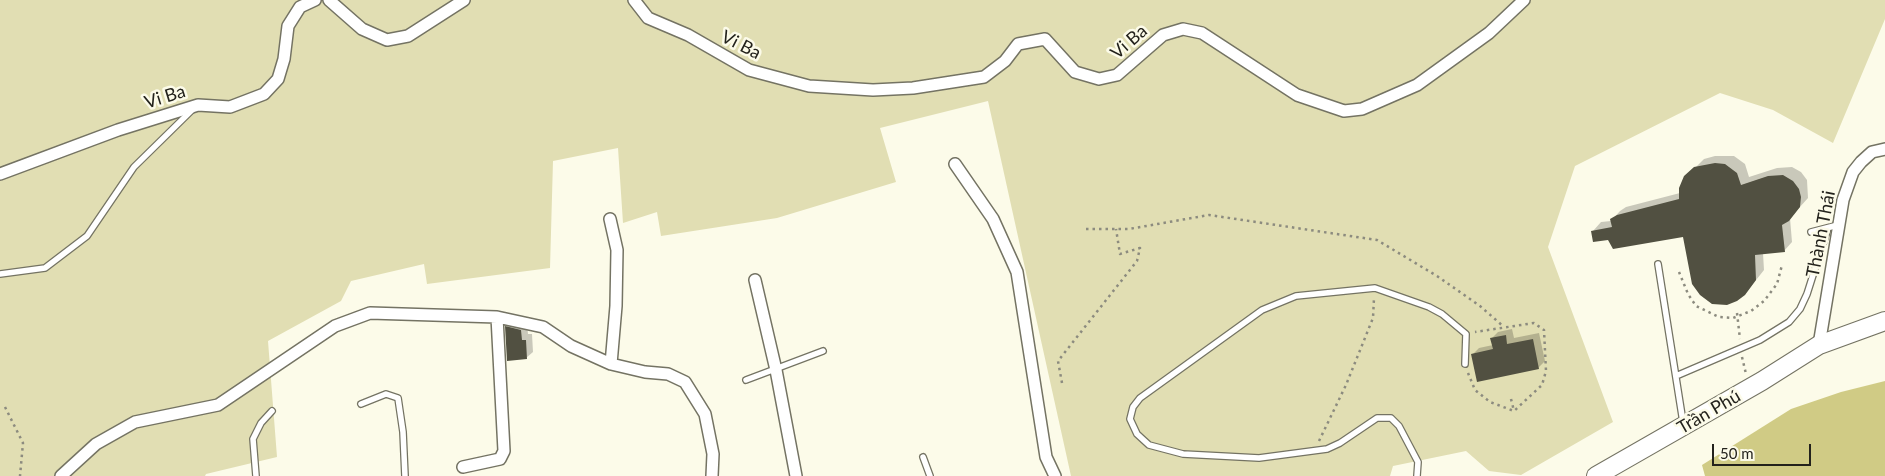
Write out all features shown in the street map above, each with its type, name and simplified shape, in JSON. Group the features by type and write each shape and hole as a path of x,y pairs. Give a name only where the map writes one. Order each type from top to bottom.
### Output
{"main road":[{"name":"Trần Phú","path":"1596,476 1684,427 1819,344 1885,321"}],"street":[{"name":"Vi Ba","path":"0,174 118,130 198,105 230,107 264,94 278,79 284,59 288,26 300,7 315,0"},
{"path":"329,0 362,29 386,40 408,36 464,0"},
{"name":"Vi Ba","path":"634,0 648,18 688,35 749,70 809,86 873,90 913,88 984,77 1005,61 1018,44 1044,39 1075,72 1099,79 1117,75 1163,35 1183,29 1202,33 1297,95 1344,112 1362,109 1417,85 1489,33 1524,0"},
{"name":"Thành Thái","path":"1819,344 1833,227 1853,172 1872,152 1885,149"},
{"path":"954,164 993,219 1017,272 1046,457 1055,476"},
{"path":"610,220 617,250 616,306 611,364"},
{"path":"755,280 776,370 796,476"},
{"path":"61,476 96,444 135,422 218,406 335,326 370,313 497,317 543,327 571,346 611,364 645,372 668,374 685,382 705,414 713,454 712,476"},
{"path":"463,467 500,459 504,451 497,317"}],"lane":[{"path":"0,274 45,268 87,236 134,167 198,105"},
{"path":"1811,232 1833,227"},
{"path":"1676,376 1760,340 1789,322 1800,309 1807,294 1833,227"},
{"path":"1658,264 1684,427"},
{"path":"1417,476 1418,462 1400,426 1391,418 1377,418 1340,443 1314,451 1259,458 1183,454 1150,445 1137,434 1130,419 1133,407 1140,398 1269,306 1296,296 1375,288 1429,307 1442,314 1466,334 1465,364"},
{"path":"746,380 823,351"},
{"path":"361,404 386,394 398,398 403,432 405,476"},
{"path":"256,476 253,439 261,423 272,411"},
{"path":"923,457 930,476"}],"path":[{"path":"1086,229 1116,229 1163,225 1209,215 1377,240 1437,276 1480,306 1504,327"},
{"path":"1062,383 1058,361 1138,261 1140,248 1120,254 1116,229"},
{"path":"1679,272 1688,294 1696,306 1718,317 1733,318 1751,311 1764,301 1777,284 1782,265"},
{"path":"1314,451 1346,385 1373,318 1375,288"},
{"path":"1466,334 1534,323 1544,330 1546,371 1542,385 1514,411"},
{"path":"1465,364 1475,390 1490,402 1514,411"},
{"path":"1511,399 1514,411"},
{"path":"4,407 23,443 20,476"}],"shaded area":[{"path":"0,0 1885,0 1885,19 1833,143 1773,110 1720,93 1575,166 1548,247 1613,422 1521,475 1489,471 1466,451 1393,466 1390,476 1071,476 988,101 880,128 896,182 777,218 661,236 657,212 623,223 618,148 553,161 550,268 427,284 424,264 351,281 341,301 268,341 277,457 206,474 205,476 0,476"},
{"path":"1885,381 1885,476 1705,476 1702,465 1791,409 1841,392"}],"building":[{"path":"1715,163 1725,164 1737,173 1741,185 1768,176 1783,175 1793,181 1799,189 1801,197 1800,207 1789,221 1782,225 1785,252 1755,255 1756,280 1745,295 1737,301 1727,305 1712,304 1700,295 1692,284 1683,237 1613,249 1608,240 1593,242 1591,231 1612,227 1610,219 1617,215 1679,199 1679,188 1684,176 1694,167"},
{"path":"505,326 521,330 522,340 526,340 527,359 507,361"},
{"path":"1506,335 1507,344 1533,339 1539,369 1477,382 1471,354 1493,349 1490,338"}]}
